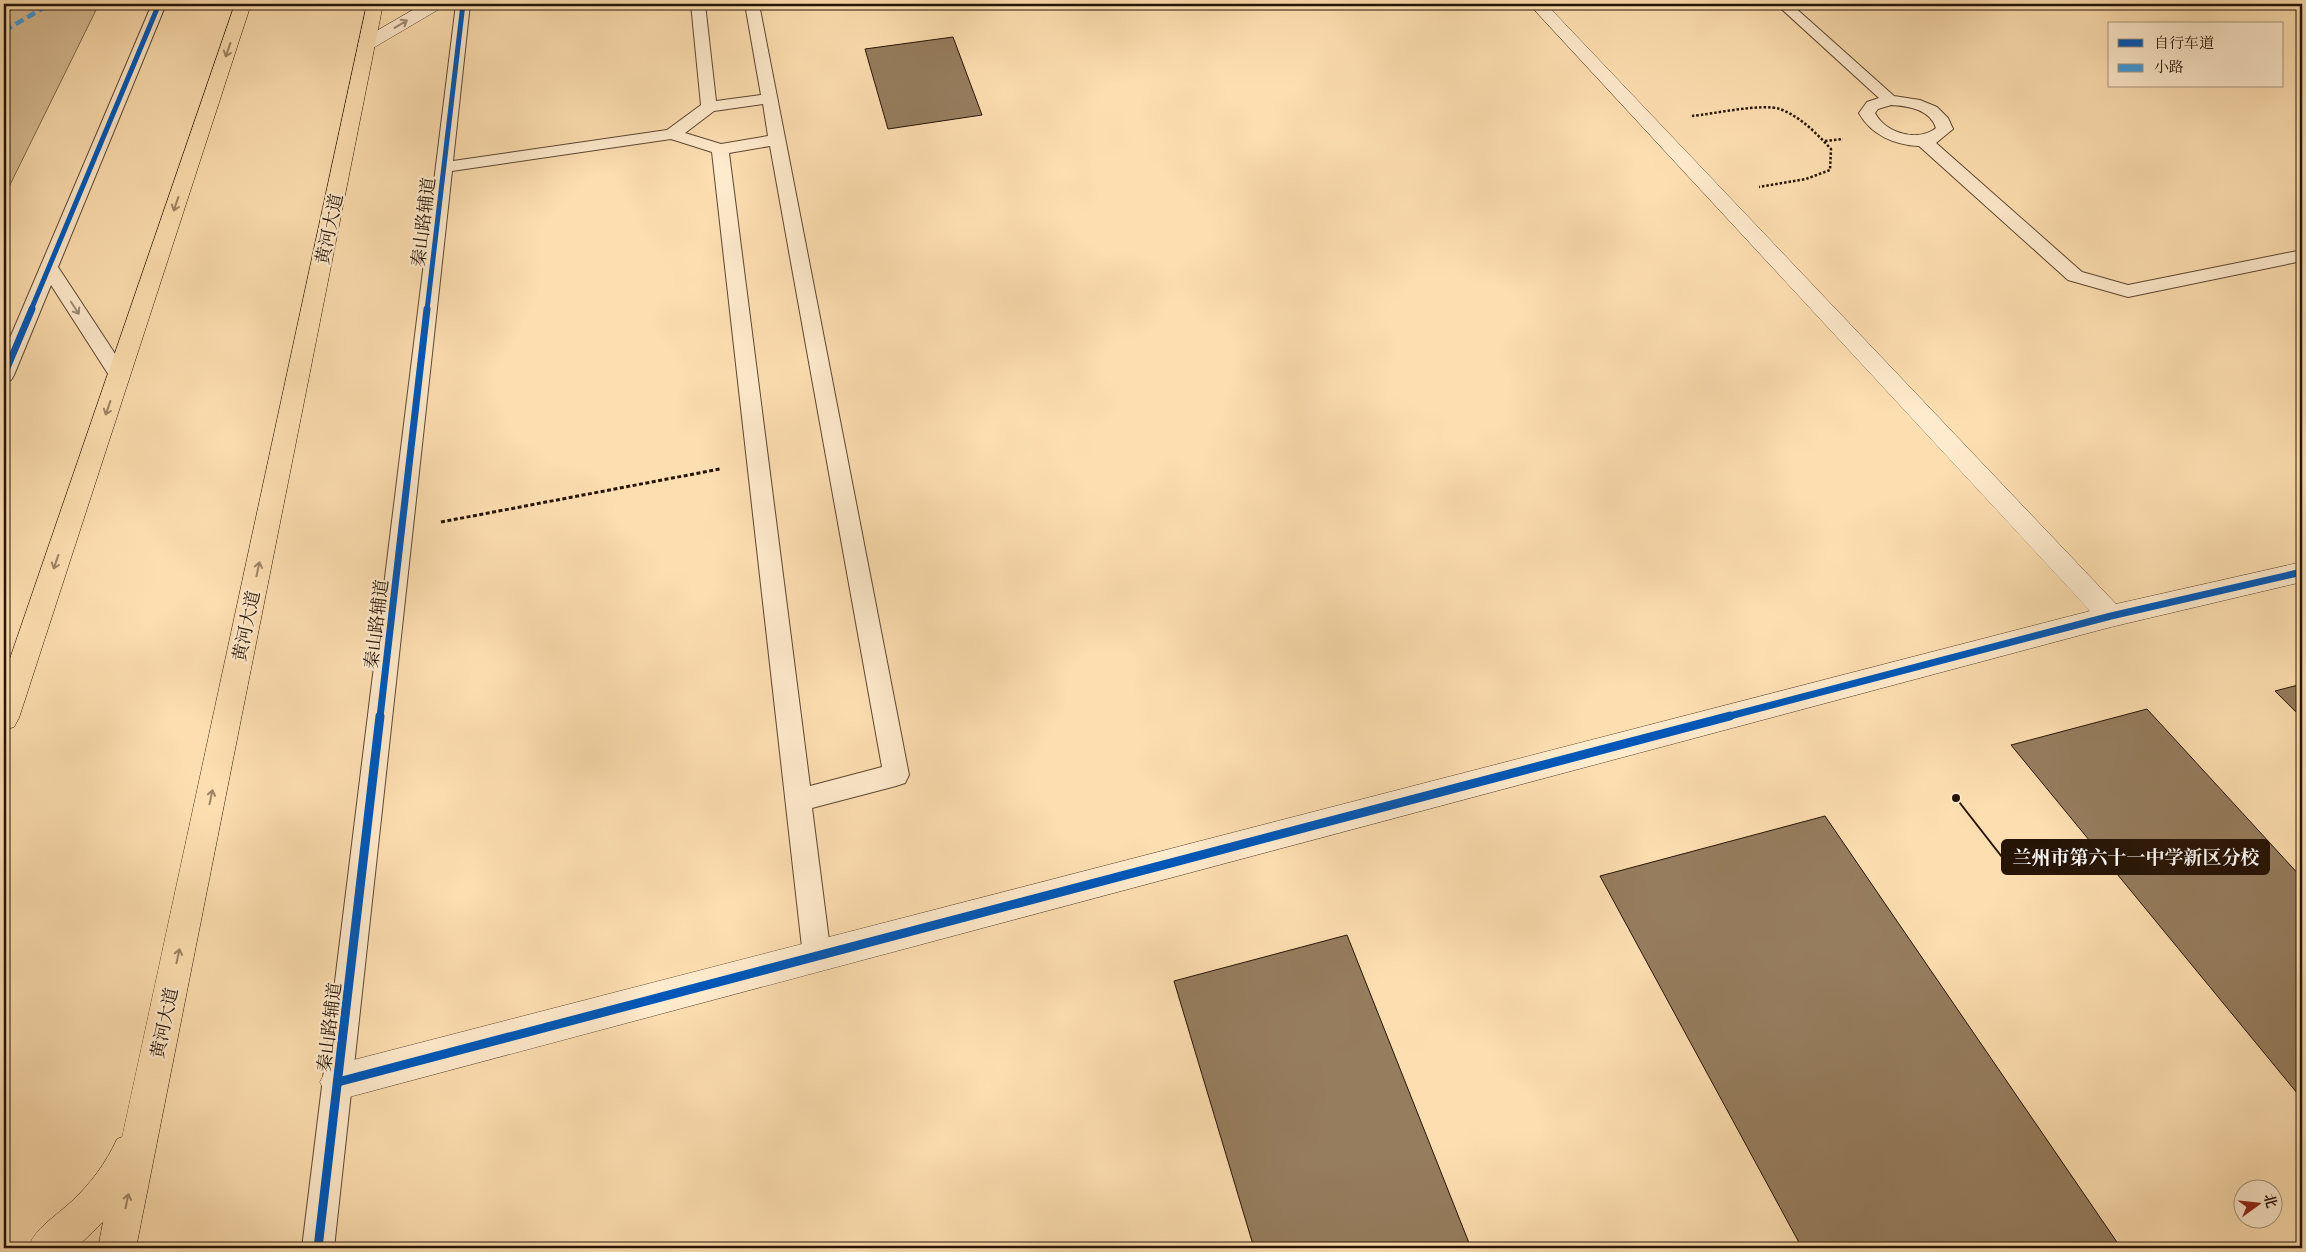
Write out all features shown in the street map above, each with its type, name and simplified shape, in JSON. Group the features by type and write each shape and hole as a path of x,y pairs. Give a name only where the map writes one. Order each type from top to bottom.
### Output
{"main road":[{"path":"4,718 244,4"},
{"name":"黄河大道","path":"117,1248 375,4"},
{"path":"47,1248 89,1212 126,1163 144,1115"}],"street":[{"path":"367,44 435,4"},
{"path":"1537,4 2111,616"},
{"path":"338,1082 2111,616 2302,572"}],"lane":[{"path":"4,375 159,4"},
{"name":"秦山路辅道","path":"318,1248 463,4"},
{"path":"698,4 709,107"},
{"path":"752,4 896,775 798,800"},
{"path":"1783,4 1890,100"},
{"path":"672,134 709,107 770,98"},
{"path":"1890,100 1916,104 1938,115 1944,122 1946,129 1934,139 1923,140 1898,138 1886,133 1869,122 1866,109 1871,105 1890,100"},
{"path":"444,168 672,134 720,149 778,140"},
{"path":"1923,140 2075,276 2128,292 2302,256"},
{"path":"720,149 817,956"},
{"path":"49,267 119,376"}],"path":[{"path":"1647,122 1758,108 1779,109 1811,127 1831,149 1830,170 1806,179 1716,195"},
{"path":"402,529 757,462"}],"shaded area":[{"path":"4,4 99,4 4,197"}],"building":[{"path":"953,37 982,115 888,129 865,49"},
{"path":"2302,684 2302,718 2275,691"},
{"path":"2147,709 2302,878 2302,1099 2011,745"},
{"path":"1825,816 2121,1248 1802,1248 1600,876"},
{"path":"1347,935 1471,1248 1254,1248 1174,981"}],"marked path":[{"path":"4,31 50,4"}],"cycle path":[{"path":"4,375 159,4"},
{"path":"318,1248 463,4"},
{"path":"338,1082 2111,616 2302,572"}],"place":[{"name":"兰州市第六十一中学新区分校","path":"1956,798"}]}
